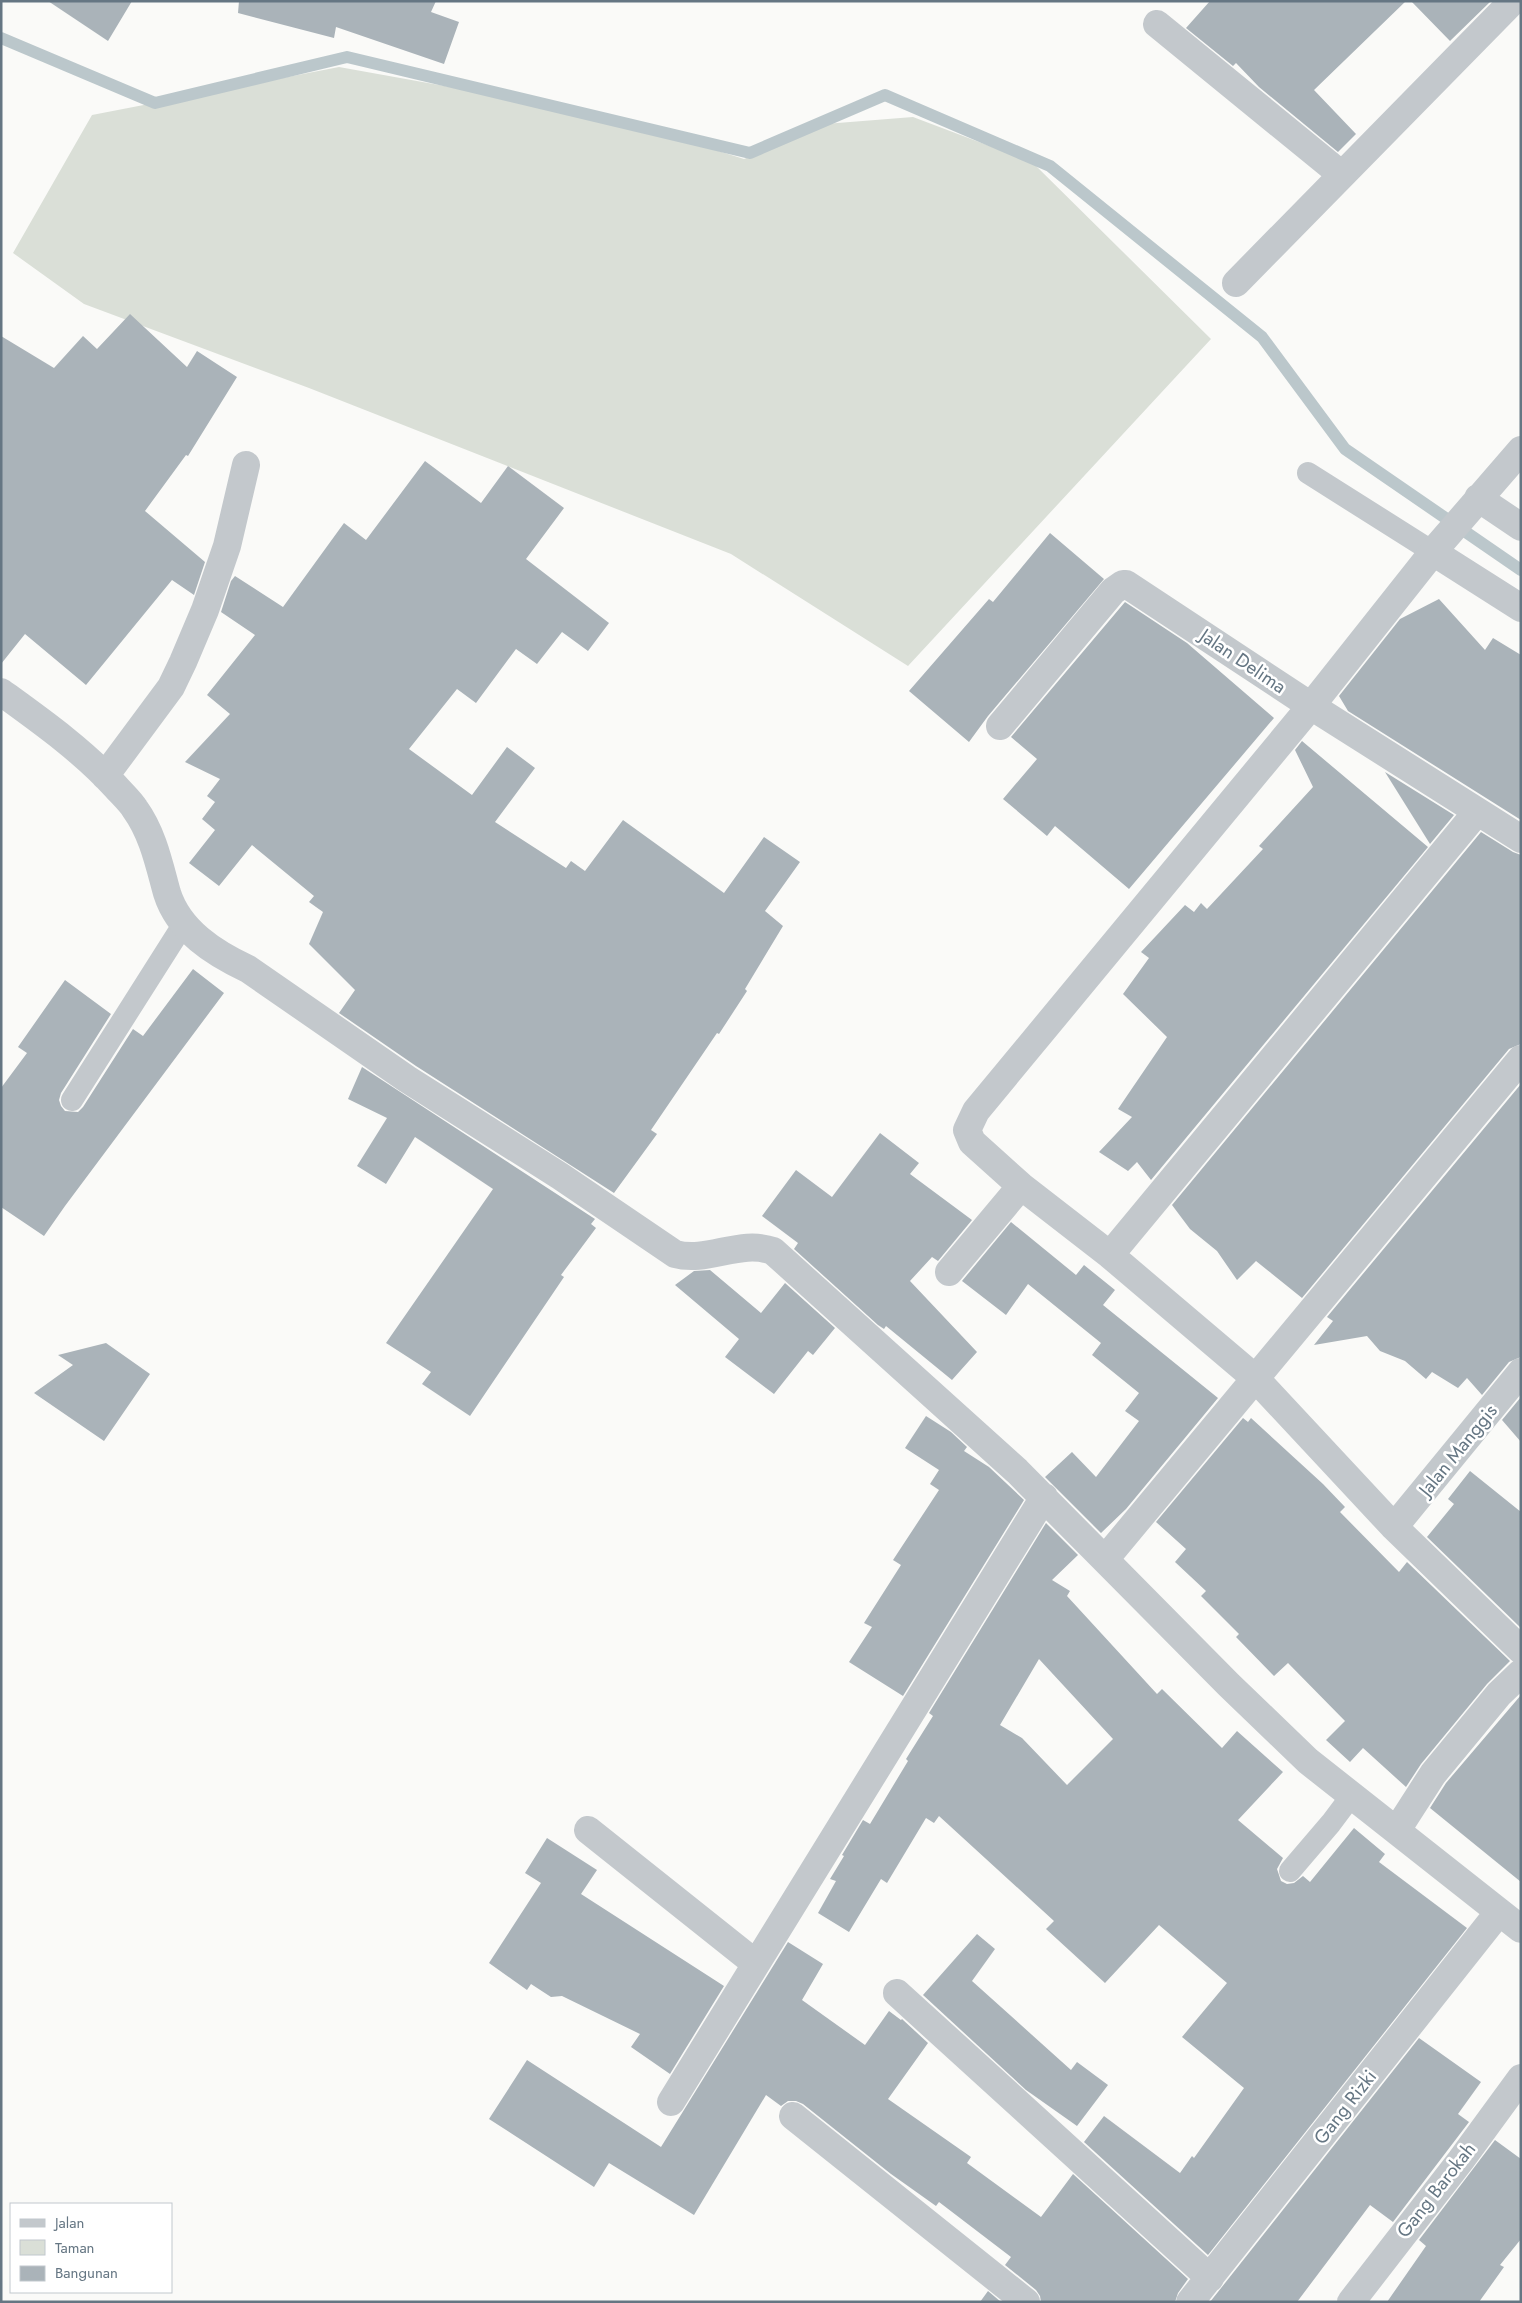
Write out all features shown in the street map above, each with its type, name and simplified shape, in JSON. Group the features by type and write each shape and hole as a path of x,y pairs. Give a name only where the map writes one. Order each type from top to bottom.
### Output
{"street":[{"path":"1236,283 1509,3"},
{"path":"1157,24 1342,175"},
{"path":"1521,450 1435,549 1311,706 976,1111 967,1130 972,1142 1021,1186 1110,1255 1255,1378 1394,1527 1521,1650"},
{"path":"105,776 172,687 205,610 227,546 246,464"},
{"path":"1473,504 1521,527"},
{"path":"1435,549 1521,608"},
{"name":"Jalan Delima","path":"1000,726 1114,591 1123,584 1129,585 1311,706 1521,839"},
{"path":"1,692 71,745 105,776 134,807 142,820 159,862 168,896 184,925 197,938 228,960 248,969 407,1079 560,1176 675,1254 692,1257 742,1248 759,1248 773,1251 947,1406 1044,1497 1106,1558 1128,1584 1308,1761 1521,1929"},
{"path":"1110,1255 1477,812"},
{"path":"1106,1558 1521,1059"},
{"path":"949,1272 1021,1186"},
{"name":"Jalan Manggis","path":"1394,1527 1521,1372"},
{"path":"671,2102 1044,1497"},
{"path":"1397,1830 1433,1774 1499,1694 1521,1672"},
{"path":"588,1830 755,1964"},
{"name":"Gang Rizki","path":"1190,2302 1499,1912"},
{"path":"897,1993 1210,2278"},
{"name":"Gang Barokah","path":"1351,2302 1461,2160 1521,2078"},
{"path":"794,2116 1026,2302"}],"lane":[{"path":"1308,473 1435,549"},
{"path":"72,1100 184,925"},
{"path":"1290,1871 1331,1823 1352,1794"}],"green space":[{"path":"339,67 600,114 744,159 825,124 913,117 1032,162 1211,339 908,666 731,554 309,388 84,304 13,253 92,115"}],"building":[{"path":"48,1 132,1 108,41"},
{"path":"239,1 436,1 431,12 459,22 444,64 336,27 334,38 238,13"},
{"path":"1210,1 1406,1 1314,90 1356,134 1338,152 1259,87 1236,63 1233,66 1186,28"},
{"path":"1411,1 1491,1 1450,41"},
{"path":"130,314 187,367 197,351 237,377 188,456 186,455 145,511 205,562 194,595 172,580 86,685 25,634 1,664 1,336 54,368 83,336 97,349"},
{"path":"425,461 481,503 508,466 564,508 526,559 609,623 588,651 562,632 537,664 516,649 476,703 457,689 409,749 472,795 507,747 535,768 495,822 566,868 571,861 585,871 623,820 724,893 764,837 800,862 765,911 783,926 745,989 747,991 651,1130 657,1134 614,1193 416,1066 339,1013 355,990 309,944 323,912 309,902 314,896 252,845 219,886 189,863 215,830 202,819 215,802 207,796 220,779 185,762 230,714 207,695 255,635 221,612 231,581 235,576 283,607 344,523 366,540"},
{"path":"1050,533 1104,579 988,716 969,742 909,691 989,599 993,602"},
{"path":"1439,599 1485,650 1493,638 1521,655 1521,820 1348,711 1339,696 1400,619"},
{"path":"1125,602 1187,643 1274,718 1129,889 1055,826 1047,836 1003,799 1037,759 1011,737"},
{"path":"1302,741 1428,847 1151,1180 1137,1162 1128,1171 1099,1152 1132,1117 1118,1109 1167,1037 1123,994 1149,958 1141,952 1185,905 1194,912 1201,903 1207,909 1263,849 1259,846 1313,787 1295,750"},
{"path":"1385,772 1454,815 1430,844"},
{"path":"1481,832 1521,855 1521,1044 1509,1049 1302,1298 1256,1261 1237,1280 1217,1251 1190,1229 1172,1205"},
{"path":"193,969 224,993 44,1236 1,1207 1,1088 27,1053 18,1047 65,980 111,1014 61,1093 59,1100 65,1111 78,1112 133,1029 143,1036"},
{"path":"362,1067 595,1219 591,1224 596,1228 561,1275 564,1277 470,1416 422,1384 431,1372 386,1343 493,1189 415,1137 386,1184 357,1166 387,1118 348,1099"},
{"path":"1521,1084 1521,1357 1509,1362 1482,1395 1467,1378 1458,1388 1432,1372 1426,1379 1405,1361 1380,1351 1367,1336 1314,1345 1333,1321 1327,1317"},
{"path":"880,1133 919,1163 910,1174 972,1220 938,1261 932,1257 910,1281 977,1352 952,1380 886,1326 884,1329 878,1325 794,1249 798,1243 762,1216 796,1170 832,1197"},
{"path":"1011,1222 1076,1275 1084,1265 1115,1290 1103,1305 1218,1398 1126,1509 1101,1533 1045,1477 1072,1452 1096,1477 1139,1421 1125,1411 1139,1393 1092,1355 1101,1343 1028,1284 1006,1315 962,1281"},
{"path":"710,1270 761,1313 785,1283 835,1328 813,1355 808,1351 774,1394 725,1357 739,1339 675,1285 694,1271"},
{"path":"106,1343 150,1374 104,1441 34,1393 73,1365 58,1355"},
{"path":"1521,1397 1521,1442 1502,1420"},
{"path":"926,1416 951,1432 967,1447 964,1451 989,1467 1024,1500 903,1696 849,1662 872,1627 864,1623 901,1565 893,1560 939,1490 930,1484 939,1470 905,1448"},
{"path":"1243,1418 1248,1422 1251,1418 1323,1484 1345,1507 1340,1512 1399,1572 1407,1562 1510,1661 1487,1684 1421,1764 1406,1787 1363,1748 1350,1762 1326,1740 1345,1721 1288,1663 1274,1676 1236,1637 1239,1634 1201,1596 1206,1591 1175,1562 1186,1549 1156,1522"},
{"path":"1470,1471 1521,1512 1521,1628 1427,1537 1454,1504 1448,1499"},
{"path":"1046,1523 1078,1555 1052,1580 1070,1591 1067,1596 1157,1694 1162,1689 1222,1748 1237,1731 1283,1772 1238,1820 1283,1858 1277,1869 1281,1881 1287,1884 1294,1883 1303,1876 1310,1882 1354,1828 1385,1854 1379,1862 1467,1928 1208,2255 1084,2142 1104,2116 1180,2173 1192,2156 1194,2158 1244,2088 1182,2037 1227,1983 1159,1925 1105,1983 1046,1929 1054,1921 939,1816 934,1823 926,1818 887,1883 881,1879 849,1932 818,1913 836,1881 830,1879 844,1856 842,1855 863,1820 870,1824 908,1761 906,1759 933,1716 929,1713","holes":["1039,1659 1113,1739 1067,1785 1022,1738 1000,1725"]},
{"path":"1521,1695 1521,1882 1430,1808 1446,1783"},
{"path":"547,1838 597,1870 581,1894 724,1986 670,2074 631,2047 640,2034 562,1996 551,1997 531,1984 527,1990 489,1963 541,1883 525,1873"},
{"path":"977,1934 995,1949 972,1981 1071,2070 1077,2062 1108,2085 1077,2126 1026,2090 923,1995"},
{"path":"788,1942 823,1964 802,2000 865,2045 889,2011 902,2019 928,2043 888,2099 971,2157 967,2163 1041,2217 1073,2174 1188,2279 1178,2293 1175,2302 1041,2302 1036,2290 1005,2265 1011,2257 939,2202 936,2206 891,2174 803,2104 796,2101 788,2101 781,2106 766,2095 694,2215 609,2163 594,2187 489,2119 527,2060 661,2147"},
{"path":"1419,2038 1481,2082 1458,2114 1469,2122 1393,2222 1370,2205 1297,2302 1210,2302"},
{"path":"1495,2140 1521,2159 1521,2239 1500,2265 1504,2267 1479,2302 1387,2302 1426,2246 1419,2240"},
{"path":"988,2291 1001,2302 980,2302"}],"waterway":[{"path":"1,38 155,103 347,57 750,153 885,95 1050,166 1262,337 1345,449 1521,570"}]}
